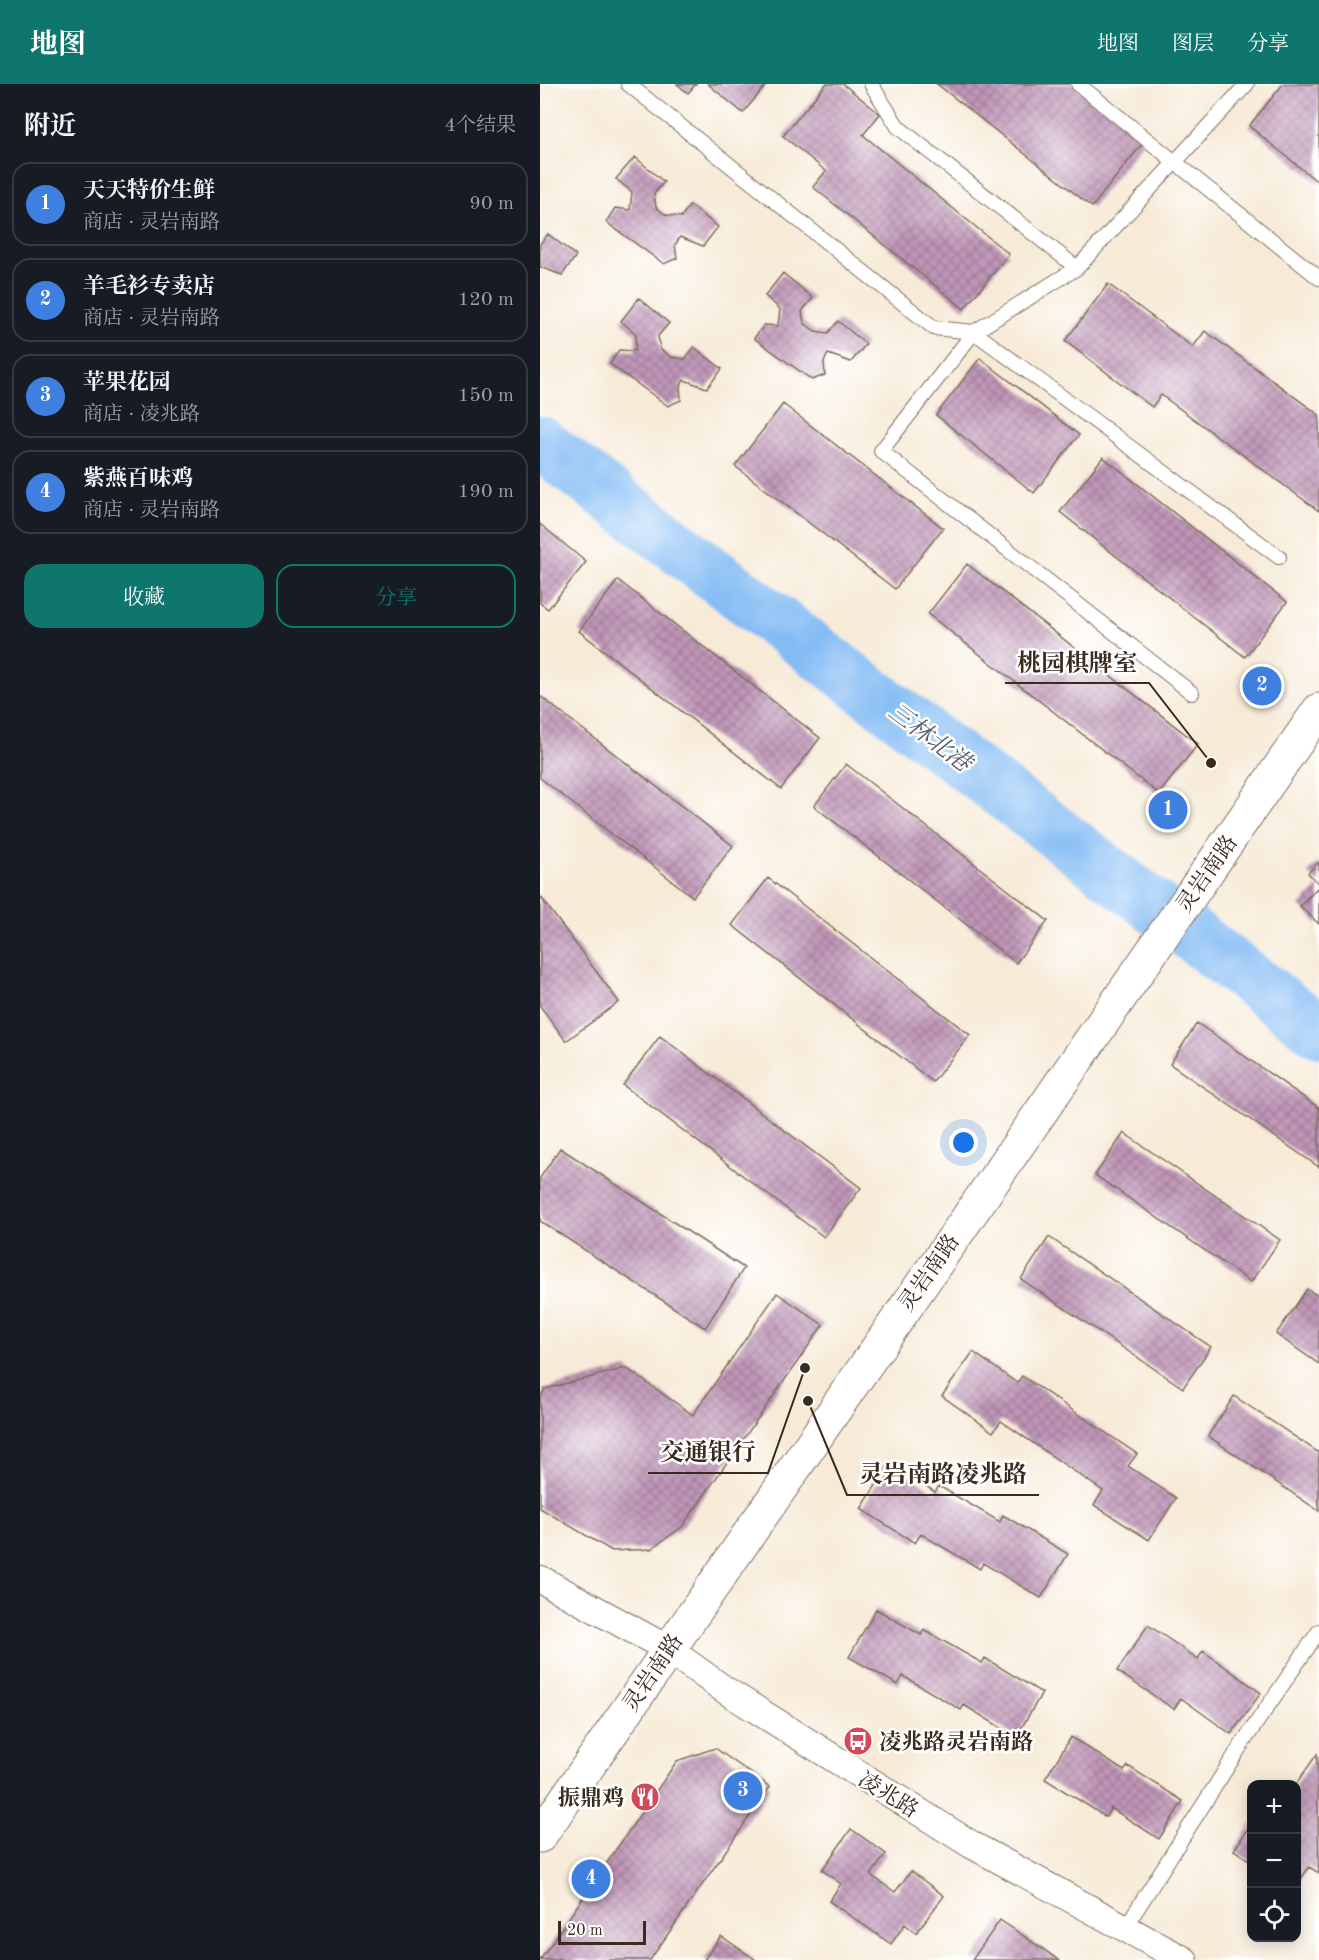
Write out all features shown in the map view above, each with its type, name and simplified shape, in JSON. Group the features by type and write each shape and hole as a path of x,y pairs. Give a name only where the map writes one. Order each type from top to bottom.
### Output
{"street":[{"name":"灵岩南路","path":"540,1836 1319,710"},
{"name":"凌兆路","path":"540,1579 668,1648 724,1690 962,1839 1184,1960"}],"lane":[{"path":"628,84 934,328 975,332 1280,556"},
{"path":"871,84 898,127 1077,268"},
{"path":"1078,84 1319,278"},
{"path":"1192,693 881,451 975,332 1077,268 1247,84"},
{"path":"1125,1928 1240,1747 1319,1631"}],"building":[{"path":"677,84 696,84 688,93"},
{"path":"708,84 767,84 743,113"},
{"path":"826,84 843,84 880,114 863,135 1009,254 964,309 813,187 826,171 783,136"},
{"path":"937,84 1076,84 1146,139 1092,207"},
{"path":"1283,84 1319,84 1319,183 1249,126"},
{"path":"635,157 664,182 654,194 656,207 666,215 681,217 690,205 718,227 703,246 680,237 675,245 677,258 664,264 606,222 615,208 630,210 632,192 616,179"},
{"path":"548,234 576,256 562,275 540,267 540,244"},
{"path":"783,273 813,298 802,311 804,323 815,331 828,333 838,321 866,344 851,362 828,354 824,362 825,375 812,380 754,338 764,325 778,326 780,309 765,296"},
{"path":"1108,284 1193,347 1205,331 1319,415 1319,511 1161,395 1152,407 1065,341"},
{"path":"639,298 669,323 658,336 660,349 671,357 685,359 694,347 722,369 707,388 684,380 680,387 681,400 668,406 610,364 619,350 635,351 636,334 621,321"},
{"path":"980,358 1079,435 1034,493 936,415"},
{"path":"783,404 943,528 895,589 735,466"},
{"path":"1103,457 1287,602 1245,657 1060,512"},
{"path":"540,524 586,562 548,609 540,603"},
{"path":"967,564 1198,744 1159,794 928,614"},
{"path":"618,580 820,738 781,789 579,631"},
{"path":"540,696 733,846 693,897 540,778"},
{"path":"846,764 1048,921 1016,963 814,806"},
{"path":"1319,862 1319,884 1308,873"},
{"path":"768,878 970,1035 933,1082 732,925"},
{"path":"1319,886 1319,924 1300,906"},
{"path":"540,896 619,1002 566,1041 540,1006"},
{"path":"1197,1023 1319,1108 1319,1167 1170,1064"},
{"path":"660,1036 861,1188 824,1237 623,1085"},
{"path":"1124,1133 1280,1240 1251,1282 1095,1175"},
{"path":"560,1148 744,1268 705,1328 540,1221 540,1178"},
{"path":"1049,1237 1211,1347 1183,1388 1021,1279"},
{"path":"1307,1289 1319,1297 1319,1364 1276,1334"},
{"path":"777,1293 823,1325 682,1527 651,1549 612,1551 540,1508 540,1398 545,1389 626,1368 693,1415"},
{"path":"973,1352 1017,1383 1022,1376 1137,1454 1128,1466 1176,1498 1149,1540 1094,1505 1103,1491 1001,1421 993,1432 942,1396"},
{"path":"1234,1396 1319,1453 1319,1511 1208,1436"},
{"path":"890,1463 935,1492 939,1486 1000,1522 1003,1515 1068,1554 1041,1598 983,1563 980,1569 921,1534 915,1543 861,1509"},
{"path":"876,1609 921,1635 924,1630 982,1663 985,1658 1042,1693 1016,1737 964,1705 961,1710 903,1676 898,1685 849,1657"},
{"path":"1148,1625 1198,1659 1203,1651 1261,1693 1231,1734 1181,1698 1174,1709 1117,1671"},
{"path":"1071,1737 1124,1771 1128,1766 1183,1801 1159,1839 1111,1808 1106,1817 1045,1779"},
{"path":"715,1748 770,1787 650,1960 540,1960 677,1761"},
{"path":"1317,1754 1319,1873 1309,1867 1301,1879 1301,1780 1299,1780"},
{"path":"851,1829 886,1854 871,1875 895,1892 911,1871 944,1896 916,1933 905,1924 891,1944 829,1901 841,1884 822,1870"},
{"path":"1247,1830 1247,1859 1234,1850"},
{"path":"1000,1920 1059,1960 972,1960"},
{"path":"721,1936 756,1960 704,1960"}],"waterway":[{"name":"三林北港","path":"540,443 1319,1031"}],"place":[{"name":"羊毛衫专卖店","path":"1262,686"},
{"name":"桃园棋牌室","path":"1211,763"},
{"name":"天天特价生鲜","path":"1168,810"},
{"name":"交通银行","path":"805,1368"},
{"name":"灵岩南路凌兆路","path":"808,1401"},
{"name":"凌兆路灵岩南路","path":"858,1741"},
{"name":"苹果花园","path":"743,1791"},
{"name":"振鼎鸡","path":"645,1797"},
{"name":"紫燕百味鸡","path":"591,1879"}]}
